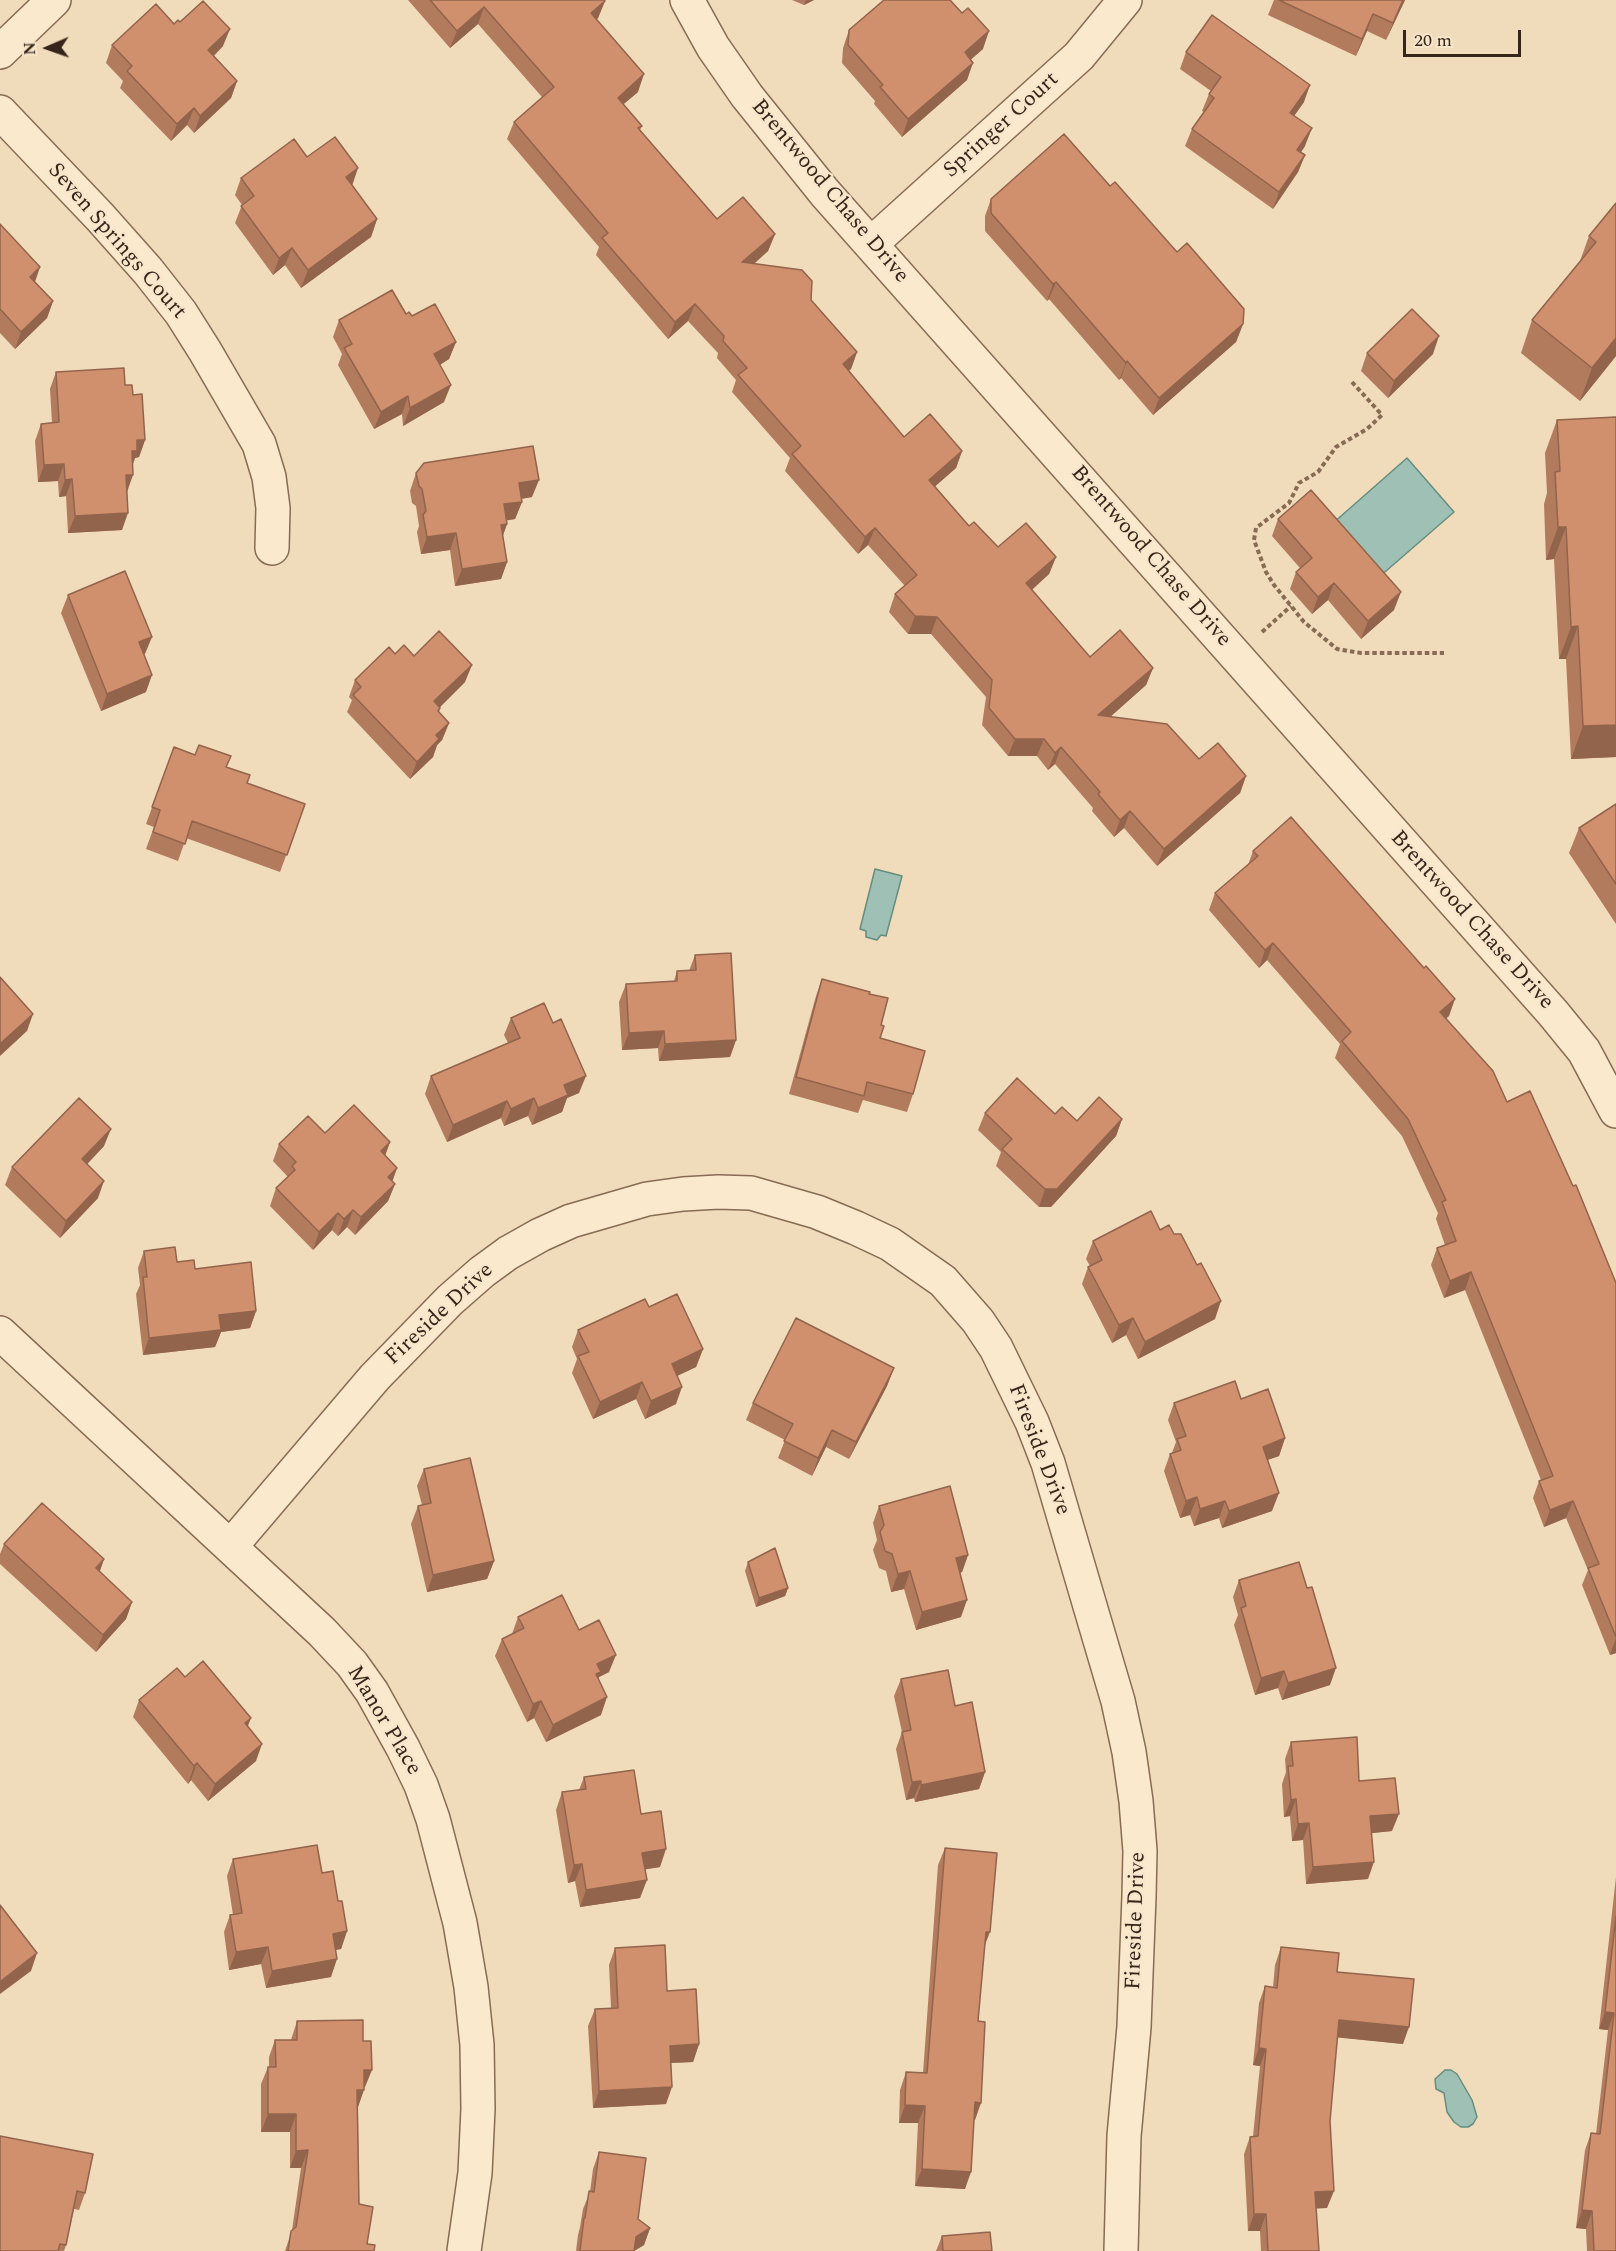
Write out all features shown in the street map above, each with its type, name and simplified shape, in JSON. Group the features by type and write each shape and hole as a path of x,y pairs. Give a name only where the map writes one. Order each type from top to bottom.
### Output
{"street":[{"path":"0,52 54,0"},
{"name":"Brentwood Chase Drive","path":"687,0 713,47 747,96 825,193 1553,1013 1584,1051 1616,1111"},
{"name":"Springer Court","path":"871,244 1079,56 1125,0"},
{"name":"Seven Springs Court","path":"0,112 100,217 182,313 259,444 269,477 273,508 272,548"},
{"name":"Fireside Drive","path":"231,1546 375,1377 450,1300 508,1253 571,1221 647,1199 718,1192 752,1193 817,1212 856,1228 890,1244 944,1281 978,1321 996,1348 1032,1422 1048,1462 1118,1701 1129,1752 1140,1851 1134,2027 1124,2136 1121,2251"},
{"name":"Manor Place","path":"0,1333 322,1632 352,1664 372,1692 403,1748 434,1819 460,1923 471,1987 477,2045 475,2173 464,2251"}],"path":[{"path":"1352,381 1382,415 1367,429 1336,447 1318,472 1299,483 1289,502 1256,528 1254,540 1266,572 1274,585 1304,622 1337,649 1361,653 1444,653"}],"water":[{"path":"1407,458 1454,512 1378,578 1332,524"},
{"path":"875,869 902,876 886,936 881,935 877,940 866,937 866,931 860,929"},
{"path":"1445,2070 1451,2070 1457,2074 1472,2100 1477,2117 1468,2127 1461,2127 1454,2122 1447,2112 1444,2093 1436,2089 1435,2079"}],"building":[{"path":"430,0 604,0 591,13 644,74 618,98 642,126 638,128 717,219 743,197 775,234 742,262 802,270 812,281 811,300 857,352 843,364 904,437 930,414 962,451 929,480 969,526 974,522 998,547 1026,523 1056,557 1026,583 1090,657 1120,630 1153,668 1098,715 1167,724 1199,759 1218,743 1246,776 1164,849 1130,811 1120,820 1098,794 1100,792 1061,747 1055,753 1044,739 1015,739 989,708 992,680 937,617 915,616 895,594 917,575 875,528 865,537 792,454 801,446 738,375 747,368 723,341 724,336 695,304 675,322 602,238 608,233 514,122 554,87 484,7 457,31"},
{"path":"884,0 950,0 962,13 968,8 989,31 965,52 973,63 908,119 880,87 883,85 848,45 849,30"},
{"path":"1279,0 1403,0 1393,23 1373,14 1362,39"},
{"path":"203,1 230,29 208,50 237,81 200,116 194,108 177,124 127,71 132,66 112,45 156,4 174,24 178,20 180,22"},
{"path":"1212,15 1310,85 1290,113 1312,128 1297,150 1305,155 1279,192 1192,129 1214,98 1209,94 1221,77 1186,52"},
{"path":"1064,134 1110,186 1115,182 1177,252 1187,243 1244,309 1243,324 1159,398 1056,282 1053,284 991,213 991,199"},
{"path":"335,137 358,168 346,177 377,219 308,270 292,248 279,258 241,206 254,196 241,178 294,139 307,157"},
{"path":"1616,203 1616,338 1592,368 1532,320 1596,242 1589,236"},
{"path":"0,224 40,267 30,277 53,301 21,332 0,310"},
{"path":"392,290 406,314 409,312 412,316 435,304 456,342 434,354 451,385 410,408 408,396 381,412 344,348 352,344 339,320"},
{"path":"1412,309 1439,336 1394,381 1367,353"},
{"path":"124,368 125,385 132,385 133,395 142,394 145,440 137,440 137,451 132,451 133,475 126,475 128,513 75,516 72,479 65,480 64,464 44,465 41,424 59,422 56,372"},
{"path":"1616,417 1616,725 1583,726 1578,626 1571,627 1566,527 1558,527 1555,472 1560,471 1557,420"},
{"path":"533,446 539,480 519,483 522,502 504,504 507,524 501,525 507,562 462,569 456,533 427,537 423,515 426,511 416,473 424,463"},
{"path":"1311,490 1401,592 1368,621 1334,583 1318,597 1296,572 1312,558 1278,519"},
{"path":"125,571 152,637 139,642 152,675 107,694 68,595"},
{"path":"439,631 472,665 434,701 440,708 438,711 449,723 436,735 439,739 417,762 353,695 361,687 355,680 389,647 395,654 404,645 414,656"},
{"path":"199,745 231,756 226,767 250,775 247,783 305,804 287,855 192,821 185,844 153,832 160,810 152,807 174,747 195,755"},
{"path":"1616,804 1616,884 1579,828"},
{"path":"1291,817 1424,968 1426,966 1455,999 1440,1012 1493,1071 1507,1102 1530,1091 1573,1186 1576,1185 1616,1283 1616,1637 1588,1568 1599,1564 1573,1501 1550,1510 1539,1481 1553,1476 1471,1272 1450,1281 1437,1248 1456,1241 1442,1202 1446,1200 1408,1119 1342,1041 1351,1032 1273,943 1265,950 1215,893 1258,856 1253,851"},
{"path":"731,953 736,1040 665,1044 664,1031 629,1033 626,984 677,981 677,971 696,970 695,955"},
{"path":"0,977 33,1014 0,1044"},
{"path":"822,979 888,998 880,1038 925,1051 913,1094 867,1082 864,1096 796,1077"},
{"path":"544,1003 553,1023 561,1019 586,1076 564,1085 568,1095 538,1108 534,1098 511,1109 507,1101 453,1125 431,1076 520,1038 511,1018"},
{"path":"1017,1078 1055,1114 1062,1107 1077,1121 1099,1097 1122,1119 1057,1189 1045,1189 1002,1149 1012,1139 985,1113"},
{"path":"79,1098 111,1129 82,1159 104,1181 66,1221 12,1167"},
{"path":"354,1105 390,1142 381,1151 397,1168 388,1177 395,1184 361,1217 353,1210 344,1219 338,1213 319,1232 276,1188 295,1170 292,1166 296,1162 279,1144 308,1116 325,1133"},
{"path":"1151,1211 1160,1230 1169,1225 1174,1234 1181,1234 1197,1265 1201,1263 1221,1301 1145,1342 1133,1318 1119,1325 1088,1267 1102,1260 1093,1241"},
{"path":"175,1247 177,1262 194,1260 195,1269 251,1262 256,1311 219,1315 221,1330 149,1338 143,1277 147,1277 144,1251"},
{"path":"677,1294 703,1349 672,1364 682,1387 651,1401 642,1382 600,1402 578,1356 589,1352 578,1330 645,1299 649,1307"},
{"path":"796,1318 894,1368 856,1442 832,1430 818,1458 784,1441 793,1424 753,1403"},
{"path":"1235,1381 1241,1399 1268,1389 1285,1438 1263,1447 1279,1493 1229,1511 1225,1501 1200,1509 1197,1497 1186,1501 1170,1454 1181,1450 1177,1439 1186,1436 1174,1403"},
{"path":"470,1458 494,1561 433,1575 418,1506 431,1503 424,1469"},
{"path":"950,1486 968,1555 956,1558 967,1600 922,1612 910,1571 898,1574 892,1554 885,1551 880,1532 884,1525 879,1506"},
{"path":"42,1503 104,1559 96,1568 132,1602 103,1635 4,1544"},
{"path":"775,1548 788,1588 759,1598 748,1562"},
{"path":"1299,1562 1307,1588 1312,1587 1336,1668 1288,1683 1284,1671 1261,1678 1241,1608 1246,1606 1239,1580"},
{"path":"562,1595 579,1630 599,1620 616,1655 597,1664 601,1672 596,1674 607,1697 553,1725 541,1701 533,1704 502,1639 524,1628 518,1617"},
{"path":"203,1661 251,1718 245,1723 262,1744 215,1784 197,1763 194,1766 139,1700 177,1668 185,1677"},
{"path":"948,1670 955,1706 972,1702 985,1772 921,1785 921,1781 912,1782 902,1732 911,1730 901,1679"},
{"path":"1357,1737 1359,1781 1395,1778 1399,1814 1370,1816 1374,1862 1313,1867 1309,1823 1298,1824 1296,1799 1291,1800 1288,1766 1293,1766 1291,1742"},
{"path":"634,1770 641,1814 661,1811 666,1849 642,1853 647,1880 586,1890 582,1864 574,1865 562,1792 586,1789 584,1777"},
{"path":"317,1845 322,1873 333,1871 338,1901 342,1901 347,1931 333,1934 337,1959 272,1971 268,1947 236,1952 230,1915 242,1913 233,1859"},
{"path":"945,1848 997,1853 990,1932 986,1932 978,2021 985,2022 981,2103 975,2102 971,2172 922,2169 925,2106 905,2105 906,2072 927,2073"},
{"path":"0,1905 37,1953 0,1982"},
{"path":"1616,1916 1616,2251 1594,2251 1592,2211 1582,2210 1591,2133 1600,2134 1614,2013 1605,2012"},
{"path":"665,1945 667,1991 696,1989 699,2044 670,2046 672,2087 599,2091 595,2009 618,2008 615,1948"},
{"path":"1281,1947 1339,1953 1337,1972 1414,1979 1409,2027 1339,2020 1330,2121 1334,2191 1315,2192 1319,2251 1268,2251 1266,2214 1254,2214 1250,2137 1258,2136 1266,2049 1259,2048 1265,1986 1277,1988"},
{"path":"363,2020 363,2041 371,2041 372,2070 364,2070 364,2090 357,2090 359,2204 373,2207 367,2244 375,2245 374,2251 288,2251 291,2231 296,2227 308,2150 296,2151 296,2114 268,2114 268,2067 276,2067 275,2040 297,2040 297,2021"},
{"path":"0,2136 93,2154 85,2193 77,2191 66,2245 60,2244 58,2251 0,2251"},
{"path":"599,2152 646,2158 638,2219 650,2228 636,2237 634,2251 580,2251 589,2191 594,2192"},
{"path":"990,2232 992,2251 943,2251 942,2236"}]}
